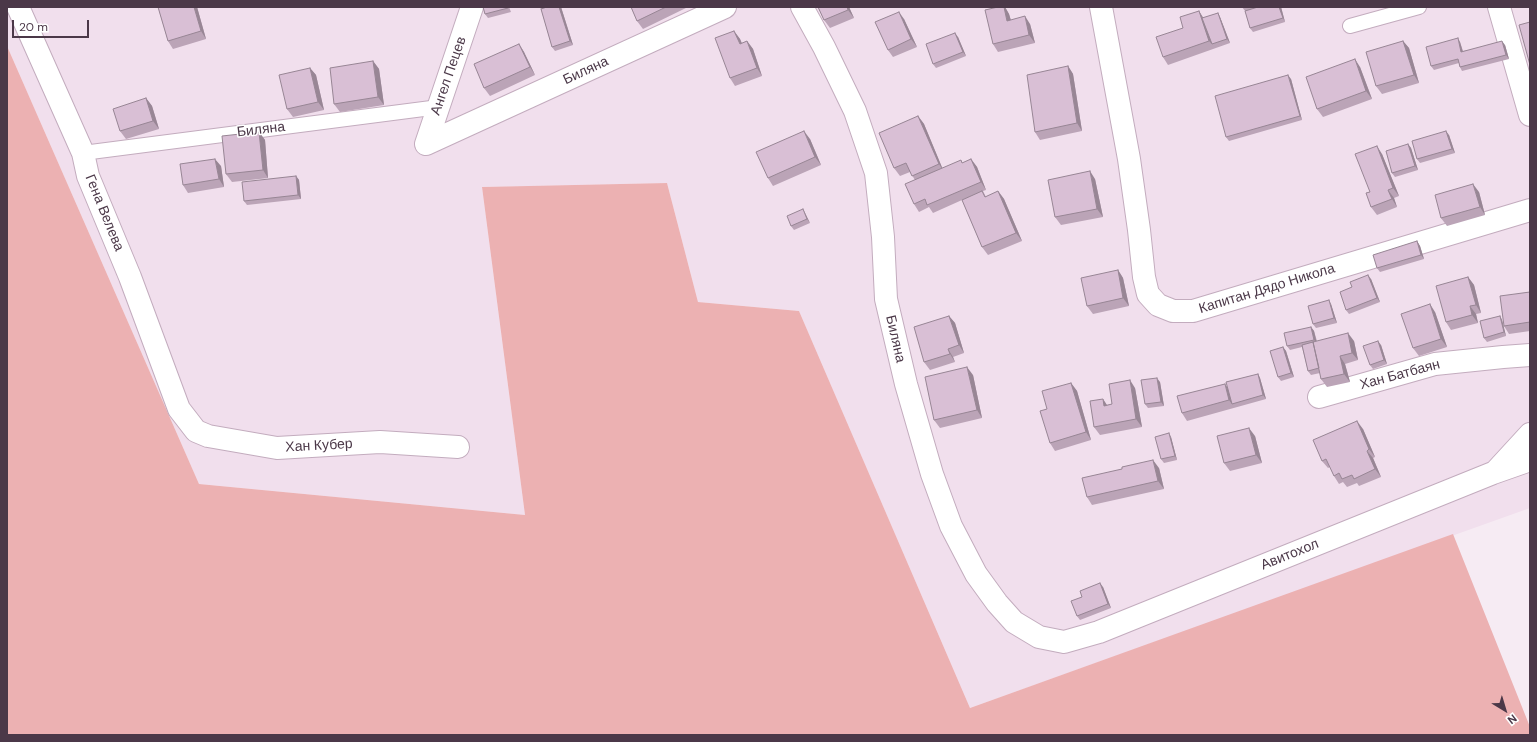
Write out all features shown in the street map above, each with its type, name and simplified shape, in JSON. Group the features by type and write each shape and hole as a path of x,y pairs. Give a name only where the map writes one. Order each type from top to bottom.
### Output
{"street":[{"name":"Гена Велева","path":"18,7 83,153 88,176 130,277 179,409 187,421"},
{"name":"Ангел Пецев","path":"426,144 472,7"},
{"name":"Биляна","path":"426,144 724,7"},
{"name":"Биляна","path":"802,7 824,47 855,111 876,174 883,237 886,300 906,384 932,474 951,526 976,574 997,603 1014,622 1039,637 1048,639"},
{"name":"Капитан Дядо Никола","path":"1101,7 1129,159 1144,277 1148,294 1158,305 1173,311 1193,311 1530,210"},
{"path":"1499,7 1530,115"},
{"name":"Хан Батбаян","path":"1319,397 1435,364 1503,356 1530,355"},
{"name":"Хан Кубер","path":"187,421 196,431 208,436 277,448 380,442 458,447"},
{"path":"1493,473 1530,434"},
{"name":"Авитохол","path":"1048,639 1064,642 1099,632 1493,473 1530,460"}],"lane":[{"path":"1350,26 1419,7"},
{"name":"Биляна","path":"83,153 439,107"}],"shaded area":[{"path":"7,7 1530,7 1530,508 970,708 799,311 698,302 667,183 482,187 525,515 199,484 7,46"},
{"path":"7,46 199,484 525,515 482,187 667,183 698,302 799,311 970,708 1453,534 1530,727 1530,735 7,735"}],"building":[{"path":"158,7 194,7 201,31 168,41"},
{"path":"483,7 508,7 508,8 485,14"},
{"path":"547,7 559,7 570,41 552,47 541,9"},
{"path":"631,7 666,7 637,21"},
{"path":"818,7 847,7 848,10 824,20"},
{"path":"1004,7 1007,21 1025,16 1029,35 993,44 985,10"},
{"path":"1258,7 1279,7 1283,18 1250,28 1245,11"},
{"path":"1199,11 1209,41 1163,57 1156,37 1183,28 1180,17"},
{"path":"899,12 911,39 888,50 875,22"},
{"path":"1218,13 1227,39 1212,44 1202,18"},
{"path":"1530,22 1530,65 1519,25"},
{"path":"734,31 740,44 747,41 757,68 730,78 715,38"},
{"path":"955,33 963,52 933,64 926,44"},
{"path":"1458,38 1461,52 1502,41 1506,55 1460,67 1458,59 1431,66 1426,47"},
{"path":"1403,41 1414,75 1376,86 1366,52"},
{"path":"519,44 530,67 484,88 474,64"},
{"path":"1355,59 1366,91 1317,109 1306,77"},
{"path":"373,61 378,97 334,104 330,68"},
{"path":"1068,66 1077,123 1035,132 1027,75"},
{"path":"310,68 318,102 287,109 279,75"},
{"path":"1288,75 1300,116 1226,137 1215,96"},
{"path":"146,98 153,121 120,131 113,109"},
{"path":"918,116 939,164 912,176 906,163 894,168 879,133"},
{"path":"804,131 815,157 768,178 756,152"},
{"path":"1446,131 1452,149 1417,159 1412,141"},
{"path":"259,132 263,170 226,174 222,136"},
{"path":"1408,144 1415,166 1392,173 1386,151"},
{"path":"1377,146 1393,188 1388,190 1392,199 1371,207 1366,193 1370,192 1355,154"},
{"path":"215,159 219,179 183,185 180,164"},
{"path":"971,159 981,182 927,205 925,199 914,204 905,184 961,160 962,163"},
{"path":"1090,171 1097,209 1055,217 1048,180"},
{"path":"296,176 298,195 244,201 242,182"},
{"path":"1473,184 1480,207 1441,218 1435,195"},
{"path":"982,191 985,197 998,191 1016,233 982,247 962,200"},
{"path":"803,209 807,219 791,226 787,216"},
{"path":"1417,241 1421,255 1377,268 1373,255"},
{"path":"1118,270 1123,298 1087,306 1081,278"},
{"path":"1368,275 1377,298 1346,310 1340,292 1352,287 1350,282"},
{"path":"1468,277 1476,305 1470,306 1472,315 1446,322 1436,286"},
{"path":"1530,292 1530,322 1504,326 1500,296"},
{"path":"1329,300 1334,318 1313,324 1308,306"},
{"path":"1430,304 1441,339 1413,348 1401,314"},
{"path":"949,316 959,345 948,349 950,354 924,362 914,327"},
{"path":"1500,316 1504,332 1484,338 1480,321"},
{"path":"1311,327 1314,340 1287,346 1284,333"},
{"path":"1348,333 1352,353 1340,356 1344,374 1321,379 1313,342"},
{"path":"1378,341 1384,360 1370,365 1363,346"},
{"path":"1313,342 1319,368 1308,371 1302,345"},
{"path":"1283,347 1291,373 1278,377 1270,351"},
{"path":"967,367 977,410 934,420 925,377"},
{"path":"1258,374 1263,395 1232,404 1226,382"},
{"path":"1157,378 1161,402 1145,404 1141,380"},
{"path":"1130,380 1136,419 1094,427 1090,401 1103,399 1104,406 1112,404 1109,384"},
{"path":"1071,383 1086,432 1050,443 1040,411 1047,409 1042,391"},
{"path":"1225,384 1229,400 1182,413 1177,396"},
{"path":"1357,421 1369,449 1367,451 1375,469 1354,479 1352,475 1342,479 1339,473 1334,476 1326,459 1322,461 1313,440"},
{"path":"1249,428 1256,455 1224,463 1217,436"},
{"path":"1169,433 1175,456 1161,459 1155,437"},
{"path":"1153,460 1158,481 1087,497 1082,478"},
{"path":"1100,583 1108,604 1077,616 1071,601 1082,597 1080,591"}]}
